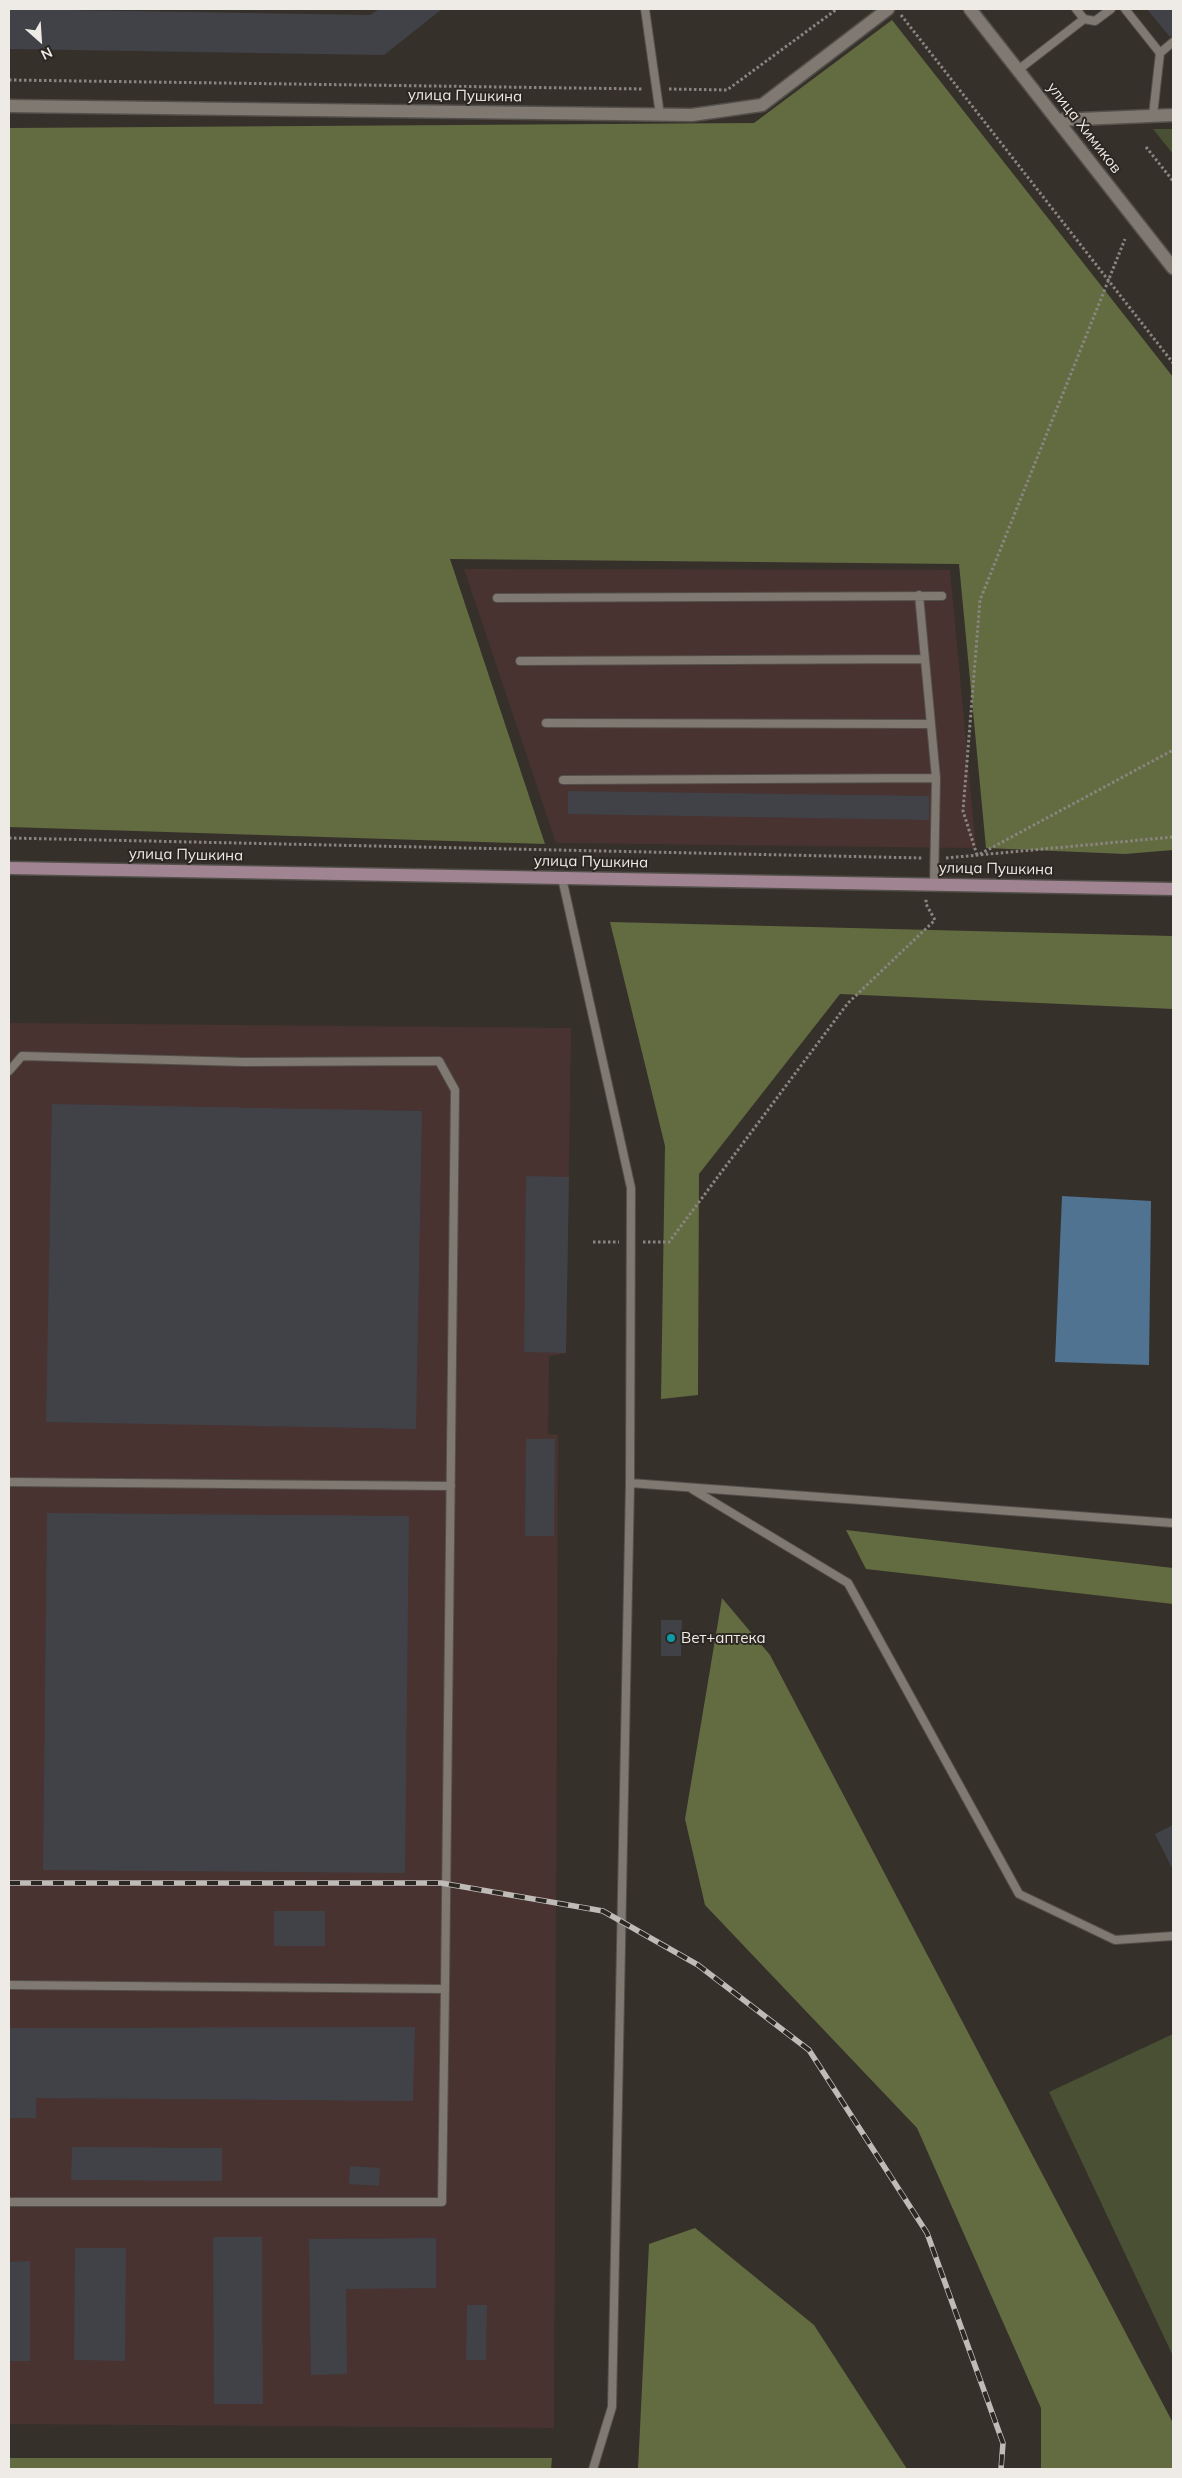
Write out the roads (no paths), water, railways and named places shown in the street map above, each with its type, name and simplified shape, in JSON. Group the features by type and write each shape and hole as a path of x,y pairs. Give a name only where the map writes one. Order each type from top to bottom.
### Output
{"main road":[{"name":"улица Пушкина","path":"9,868 1173,889"}],"street":[{"name":"улица Пушкина","path":"9,106 692,115 762,105 888,9"},
{"name":"улица Химиков","path":"970,9 1173,268"},
{"path":"1057,120 1153,115 1173,116"}],"lane":[{"path":"645,9 660,114"},
{"path":"1076,9 1084,19 1094,21 1111,9"},
{"path":"1124,9 1160,53"},
{"path":"1018,70 1084,19"},
{"path":"1153,115 1160,53 1173,42"},
{"path":"919,596 936,778 935,858 930,884"},
{"path":"497,598 942,596"},
{"path":"520,661 924,659"},
{"path":"546,723 930,724"},
{"path":"563,780 936,778"},
{"path":"562,878 631,1188 630,1483 612,2407 593,2469"},
{"path":"9,1071 22,1056 244,1062 439,1061 455,1090 442,2202 9,2202"},
{"path":"9,1482 451,1486"},
{"path":"630,1483 1173,1523"},
{"path":"692,1489 848,1583 1019,1894 1115,1940 1173,1936"},
{"path":"9,1985 445,1989"}],"water":[{"path":"1062,1196 1151,1201 1149,1365 1055,1362"}],"railway":[{"path":"9,1883 441,1883 603,1911 698,1965 809,2050 927,2233 1003,2443 1001,2469"}],"place":[{"name":"Вет+аптека","path":"671,1638"}]}
